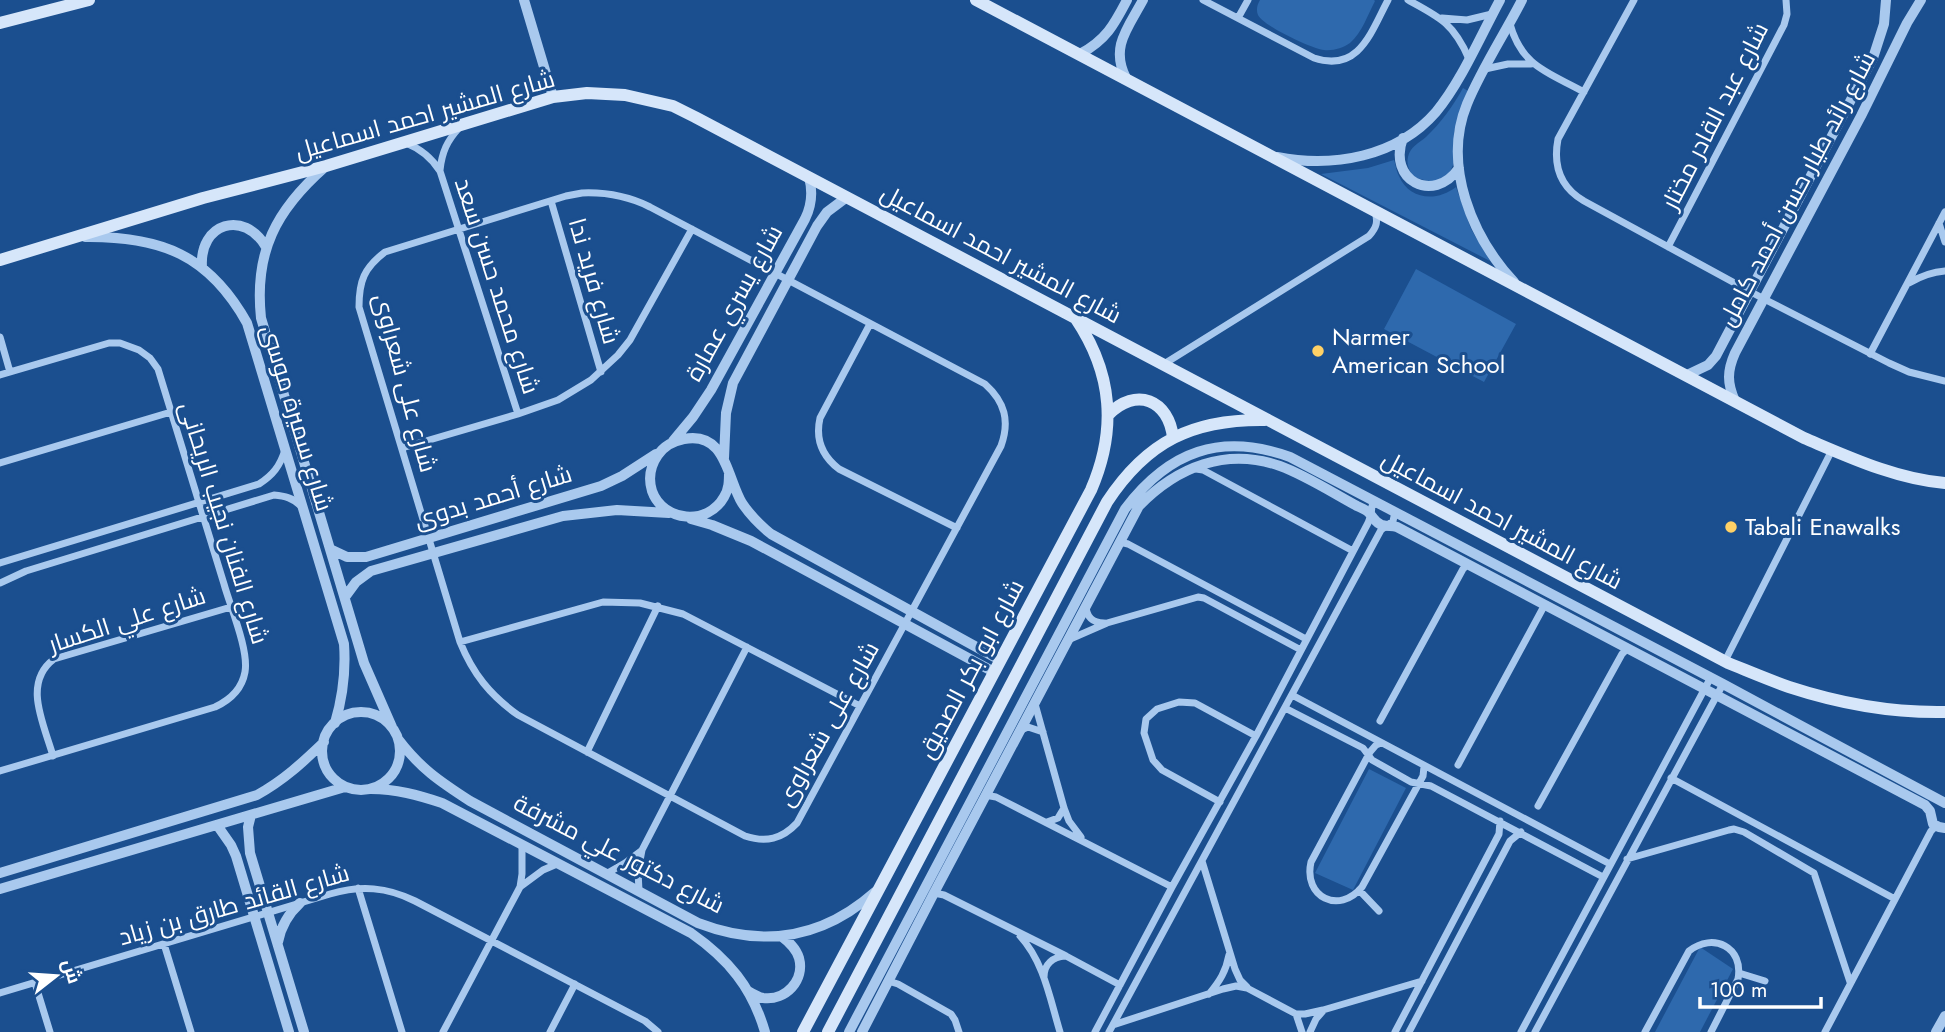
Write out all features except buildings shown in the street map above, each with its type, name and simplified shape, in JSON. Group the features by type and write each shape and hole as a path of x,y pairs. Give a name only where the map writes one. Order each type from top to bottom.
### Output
{"main road":[{"path":"0,23 89,0"},
{"path":"976,0 1804,438 1856,460 1905,476 1945,483"},
{"name":"شارع المشير احمد اسماعيل","path":"0,260 553,97 587,93 648,99 673,106 809,177 1725,662 1790,687 1855,704 1921,713 1945,712"},
{"name":"شارع ابو بكر الصديق","path":"803,1032 1095,481 1104,453 1108,415 1105,383 1095,352 1074,316"},
{"path":"1108,415 1118,405 1143,399 1156,404 1166,413 1173,438"},
{"name":"شارع ابو بكر الصديق","path":"828,1032 1107,502 1120,482 1153,450 1203,425 1236,419 1268,420"},
{"path":"917,816 937,827"}],"street":[{"path":"524,0 553,97"},
{"path":"1080,54 1100,42 1108,33 1127,0"},
{"path":"1126,78 1120,65 1121,42 1143,0"},
{"path":"1203,0 1324,62 1336,62 1358,51 1366,42 1388,0"},
{"path":"1238,18 1248,0"},
{"path":"1408,0 1441,18 1457,36 1469,59"},
{"path":"1272,156 1317,162 1340,160 1362,156 1403,138 1434,114 1448,97 1500,0"},
{"path":"1518,286 1490,253 1479,233 1470,213 1460,169 1461,126 1467,106 1522,0"},
{"path":"1634,0 1558,139 1556,164 1566,187 1575,196 1870,354 1909,372 1945,381"},
{"name":"شارع عبد القادر مختار","path":"1668,247 1784,25 1787,14 1786,0"},
{"name":"شارع رائد طيار حسن أحمد كامل","path":"1686,375 1708,365 1716,356 1751,292 1873,58 1884,24 1886,0"},
{"name":"شارع رائد طيار حسن أحمد كامل","path":"1735,401 1728,377 1730,365 1921,0"},
{"path":"1441,18 1467,20 1492,14"},
{"path":"1510,24 1517,45 1531,64 1584,92"},
{"path":"1485,69 1508,64 1531,64"},
{"name":"شارع محمد حسن سعد","path":"440,171 445,146 464,124"},
{"path":"1403,138 1399,148 1399,160 1410,180 1432,187 1453,178 1460,169"},
{"name":"شارع محمد حسن سعد","path":"405,142 425,153 440,171 518,414"},
{"name":"شارع سميرة موسى","path":"326,166 295,198 278,222 266,247 260,270 261,318 364,663 392,727"},
{"name":"شارع يسري عمارة","path":"673,442 711,390 808,211 812,194 809,177"},
{"name":"شارع على شعراوى","path":"582,193 613,194 637,201 985,384 1002,405 1006,433 1001,446 797,823 789,832 779,837 756,840 745,836 518,715 482,684 469,664 460,642 359,307 359,291 363,275 385,252 551,201 582,193"},
{"name":"شارع يسري عمارة","path":"724,458 726,412 733,383 821,219 846,197"},
{"name":"شارع فريد ندا","path":"551,201 601,372"},
{"path":"1164,364 1369,236 1376,229 1378,220 1375,210"},
{"path":"1870,354 1945,212"},
{"path":"1939,223 1945,242"},
{"path":"202,267 201,254 205,242 213,232 224,226 250,228 260,236 266,247"},
{"path":"402,448 558,400 601,372 630,340 692,229"},
{"name":"شارع سميرة موسى","path":"76,237 108,236 158,245 181,254 220,283 247,323 344,643 344,684 335,723"},
{"path":"1908,283 1920,276 1945,271"},
{"path":"870,324 820,418 818,437 821,447 839,469 957,528"},
{"path":"0,337 10,372"},
{"name":"شارع الفنان نجيب الريحانى","path":"0,374 109,343 131,346 150,358 158,369 246,662 242,681 232,697 215,707 0,771"},
{"path":"0,463 171,412"},
{"path":"993,672 751,541 712,525 671,513 660,504 653,491 650,477 653,462 661,450 673,442 687,438 702,440 715,447 724,458 740,500 759,524 771,534 1000,660"},
{"path":"862,1032 1082,602 1125,509 1166,467 1199,452 1236,446 1272,451 1290,457 1708,683 1942,801"},
{"path":"0,563 259,484 276,470 285,450"},
{"name":"شارع أحمد بدوى","path":"330,549 347,557 357,558 429,538 601,486 643,464 661,450"},
{"path":"1725,662 1832,450"},
{"path":"1015,729 1035,702 1067,641 1082,602 1139,506 1172,477 1192,468 1226,460 1245,459 1283,467 1371,515 1377,523 1397,527 1628,648 1708,683"},
{"path":"1224,482 1221,469 1226,460"},
{"path":"1192,468 1203,470 1353,551"},
{"path":"685,517 700,516 713,510 723,500 729,486 729,472"},
{"path":"0,583 26,571 274,495 285,496 303,509"},
{"path":"1095,1032 1331,595 1371,515 1372,506 1377,503"},
{"name":"شارع أحمد بدوى","path":"345,597 356,582 371,571 563,516 617,510 671,513"},
{"path":"1111,1028 1381,530 1393,521 1395,512"},
{"path":"1120,542 1307,639"},
{"path":"1380,721 1468,564"},
{"path":"1331,595 1342,601"},
{"path":"1067,641 1107,623 1198,597 1301,650"},
{"path":"460,642 603,602 658,606 683,614 860,706"},
{"path":"1082,602 1091,620 1107,623"},
{"path":"1458,765 1543,608 1548,605"},
{"path":"587,752 658,606"},
{"name":"شارع علي الكسار","path":"53,756 36,698 36,689 37,680 54,659 231,607"},
{"path":"639,891 638,871 642,850 747,647"},
{"path":"1538,806 1622,654 1628,648"},
{"path":"1521,1032 1708,683"},
{"path":"1535,1032 1720,689"},
{"path":"1720,689 1925,805 1930,811"},
{"path":"1292,695 1610,864"},
{"path":"1035,702 1064,808 1076,833 1086,842"},
{"path":"1220,802 1155,764 1144,733 1146,719 1157,709 1179,702 1195,703 1256,736"},
{"path":"1285,708 1363,748 1368,757 1411,782 1431,786 1603,877"},
{"path":"358,712 383,718 392,727 398,738 398,764 383,784 358,790 345,787 334,779 326,768 323,755 324,742 335,723 345,715 358,712"},
{"path":"1015,729 1027,727 1043,732"},
{"name":"شارع دكتور علي مشرفة","path":"398,738 423,768 470,801 698,923 718,930 760,937 802,933 833,921 861,905 877,891"},
{"path":"0,873 257,795 292,773 324,742"},
{"path":"1381,743 1372,748 1311,862 1310,880 1314,889 1325,898 1341,901 1349,899 1359,890 1423,776 1424,766"},
{"path":"1671,778 1895,899"},
{"path":"0,889 345,787"},
{"path":"985,788 996,797 1172,887"},
{"path":"849,1032 985,788"},
{"name":"شارع دكتور علي مشرفة","path":"371,789 410,792 442,803 691,933 713,949 732,968 748,991 765,1032"},
{"path":"1941,827 1932,821 1930,811 1931,803 1935,800 1942,801"},
{"path":"1046,822 1058,818 1064,808"},
{"path":"251,815 248,827 250,853 304,1032"},
{"path":"1395,1032 1499,834 1500,821"},
{"path":"218,825 236,856 289,1032"},
{"path":"1825,1032 1931,831 1941,827"},
{"path":"1627,859 1729,830 1744,832 1814,873 1850,982"},
{"path":"1409,1032 1510,841 1521,832"},
{"path":"1625,835 1637,842"},
{"path":"443,1032 520,887 522,845"},
{"path":"606,874 642,850"},
{"path":"1202,861 1230,951 1240,979 1247,988"},
{"path":"578,875 584,862"},
{"path":"520,887 557,864"},
{"path":"359,888 402,1032"},
{"name":"شارع القائد طارق بن زياد","path":"0,993 344,890 359,888 405,896 645,1021 658,1032"},
{"path":"1359,890 1379,911"},
{"path":"934,893 943,895 1120,985"},
{"path":"278,945 286,919 300,903"},
{"path":"1017,933 1034,954 1060,1032"},
{"path":"748,991 760,997 773,998 786,993 796,984 800,971 799,957 792,945 781,936"},
{"path":"1645,1032 1689,951 1697,944 1717,942 1732,951 1738,961 1739,973 1710,1032"},
{"path":"164,944 191,1032"},
{"path":"1209,994 1220,982 1230,951"},
{"path":"1044,981 1046,966 1058,956 1066,956"},
{"path":"1739,973 1765,981"},
{"path":"1125,974 1137,981"},
{"path":"888,981 951,1014 956,1020 959,1032"},
{"path":"1111,1028 1236,986 1247,988 1296,1014 1323,1010 1422,981"},
{"path":"35,982 50,1032"},
{"path":"550,1032 575,984"},
{"path":"1112,1000 1123,1006"},
{"path":"1310,1032 1323,1010"},
{"path":"1296,1014 1301,1032"},
{"path":"1936,1032 1945,1016"}],"shaded area":[{"path":"1260,0 1375,1 1354,39 1344,46 1327,50 1318,49 1278,31 1262,20 1257,8"},
{"path":"1463,88 1468,91 1454,132 1453,165 1450,172 1435,183 1413,177 1408,163 1411,150 1442,120"},
{"path":"1394,160 1404,184 1416,194 1440,195 1456,187 1471,229 1490,261 1321,174 1368,168"},
{"path":"1416,269 1516,324 1484,382 1384,329"},
{"path":"1369,769 1406,788 1353,890 1315,873"},
{"path":"1700,947 1733,969 1700,1032 1655,1032"}],"place":[{"name":"Narmer American School","path":"1318,351"},
{"name":"Tabali Enawalks","path":"1731,527"}]}
